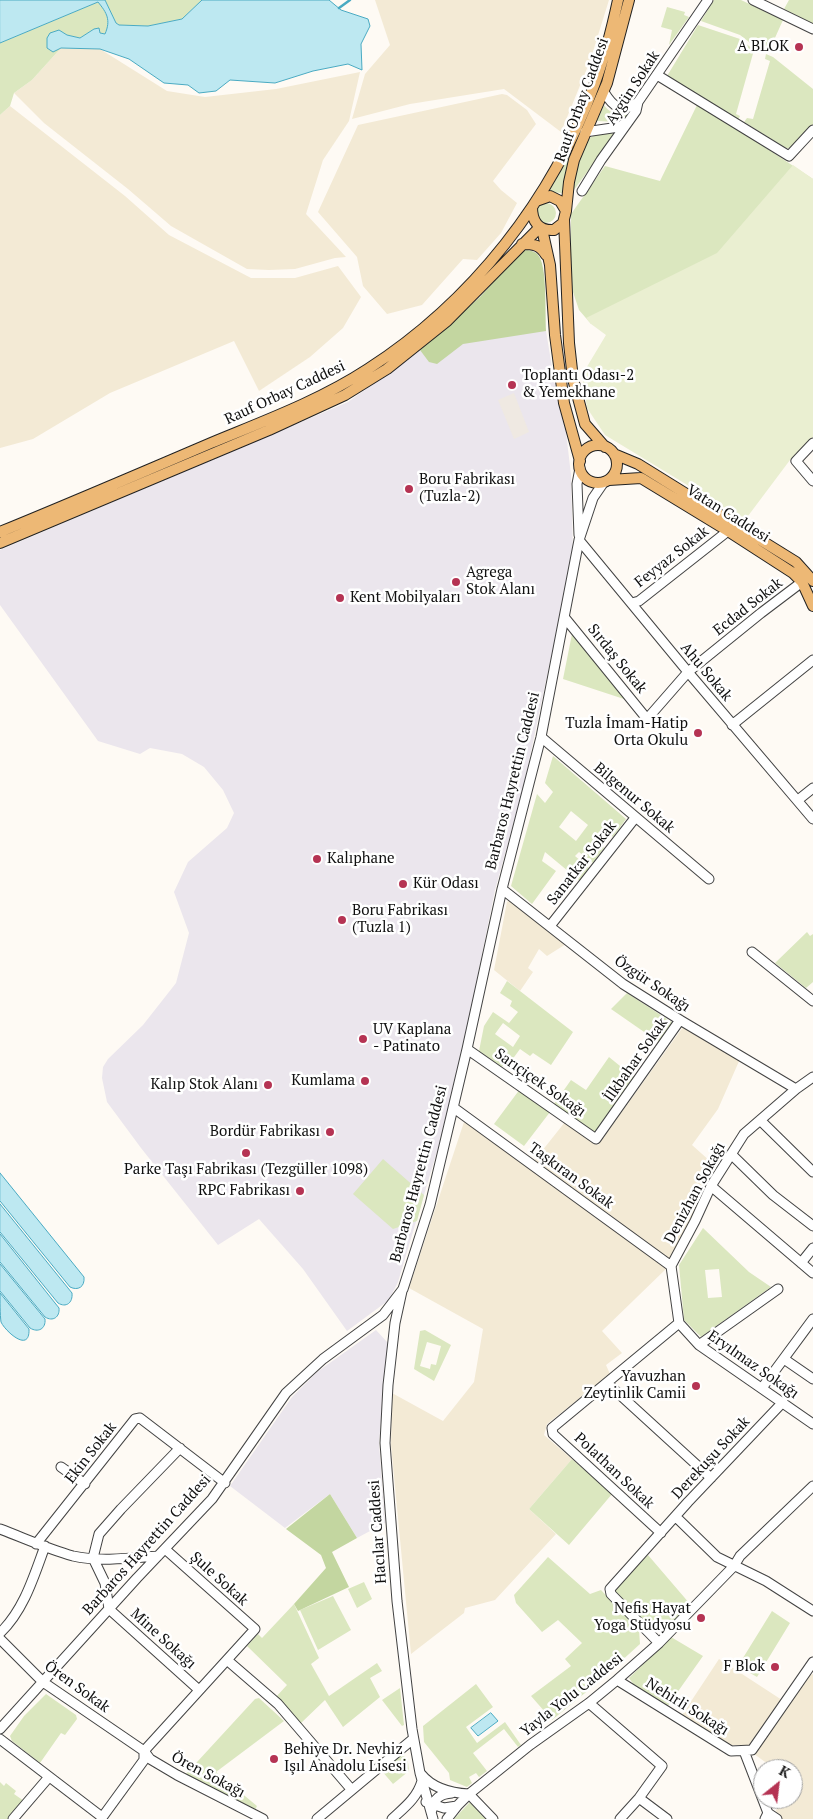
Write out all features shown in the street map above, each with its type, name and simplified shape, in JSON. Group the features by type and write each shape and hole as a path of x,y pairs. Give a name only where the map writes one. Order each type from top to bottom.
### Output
{"main road":[{"name":"Rauf Orbay Caddesi","path":"0,532 327,393 354,378 395,350 458,298 497,254 533,204 562,157 588,102 604,59 618,0"},
{"name":"Rauf Orbay Caddesi","path":"0,543 269,430 345,395 387,369 428,337 461,308 522,244 541,228 554,230 559,227 565,215 571,170 585,132 604,92 619,43 629,0"},
{"path":"545,197 556,198 560,201 565,215 569,334 573,379 585,424 605,447 614,454 616,459 616,471 606,481 592,482 582,474 564,403 555,335 550,260 541,228 532,217 533,204 545,197"},
{"path":"522,244 539,246 550,260"},
{"path":"580,465 584,452 589,448 594,446 605,447"},
{"name":"Vatan Caddesi","path":"614,454 638,464 796,562 808,582 813,606"},
{"name":"Vatan Caddesi","path":"606,481 641,478 728,530 808,582"}],"street":[{"name":"Aygün Sokak","path":"582,192 601,160 636,111 638,102 708,0"},
{"path":"753,0 813,29"},
{"path":"657,75 789,156 813,130"},
{"path":"604,92 612,105 620,108 633,106 638,102"},
{"path":"585,132 619,127 628,122"},
{"path":"813,443 796,461 813,481"},
{"path":"579,540 577,484 580,465"},
{"path":"579,540 593,498 606,481"},
{"name":"Feyyaz Sokak","path":"632,603 639,601 728,530"},
{"name":"Ahu Sokak","path":"579,540 813,820"},
{"name":"Barbaros Hayrettin Caddesi","path":"0,1729 212,1499 225,1483 286,1393 322,1359 383,1316 403,1289 430,1205 454,1108 502,889 541,737 579,540"},
{"name":"Ecdad Sokak","path":"647,719 688,672 761,613 808,582"},
{"name":"Sırdaş Sokak","path":"565,618 647,719"},
{"path":"732,724 813,660"},
{"name":"Bilgenur Sokak","path":"541,737 709,879"},
{"path":"798,800 813,788"},
{"name":"Sanatkar Sokak","path":"550,926 635,818"},
{"name":"Özgür Sokağı","path":"502,889 623,984 796,1089"},
{"path":"752,952 811,996"},
{"name":"İlkbahar Sokak","path":"596,1139 680,1020"},
{"name":"Sarıçiçek Sokağı","path":"467,1049 596,1139"},
{"name":"Denizhan Sokağı","path":"671,1266 711,1186 744,1134 796,1089 813,1077"},
{"name":"Taşkıran Sokak","path":"454,1108 671,1266"},
{"path":"760,1120 813,1172"},
{"path":"731,1154 773,1195 813,1226"},
{"path":"711,1186 813,1274"},
{"path":"802,1263 813,1248"},
{"path":"671,1266 679,1323 607,1383 711,1478"},
{"name":"Hacılar Caddesi","path":"403,1289 395,1323 388,1385 385,1443 397,1601 414,1739 421,1777 431,1804 432,1817"},
{"path":"699,1345 778,1289"},
{"name":"Eryılmaz Sokağı","path":"679,1323 699,1345 813,1424"},
{"path":"762,1388 812,1323"},
{"path":"784,1359 813,1379"},
{"name":"Polathan Sokak","path":"607,1383 552,1428 553,1434 661,1533"},
{"name":"Derekuşu Sokak","path":"659,1643 611,1594 610,1589 783,1402"},
{"name":"Ekin Sokak","path":"0,1633 6,1627 28,1592 41,1545 135,1419 140,1418 225,1483"},
{"path":"110,1609 105,1583 93,1558 99,1534 180,1448"},
{"path":"61,1467 85,1484"},
{"name":"Yayla Yolu Caddesi","path":"447,1819 469,1794 530,1745 589,1703 659,1643 734,1566 740,1556 812,1489"},
{"path":"676,1517 717,1557 766,1581 813,1611"},
{"path":"0,1528 74,1556 115,1559 158,1556"},
{"name":"Şule Sokak","path":"165,1549 255,1629 228,1660"},
{"name":"Mine Sokağı","path":"110,1609 199,1690"},
{"name":"Ören Sokak","path":"0,1639 43,1682 144,1751"},
{"path":"0,1739 102,1818 144,1760 144,1751 228,1660 278,1704 351,1789"},
{"path":"777,1819 766,1816 744,1751 752,1750 813,1663"},
{"name":"Nehirli Sokağı","path":"617,1680 731,1752 744,1751"},
{"path":"589,1703 662,1766 639,1798 620,1819"},
{"path":"317,1819 351,1789 414,1739"},
{"name":"Ören Sokağı","path":"144,1751 150,1759 177,1775 252,1817 263,1819"},
{"path":"13,1819 48,1777"},
{"path":"392,1819 417,1794 421,1777 437,1787 454,1793"},
{"path":"431,1804 439,1796 454,1793 469,1794 493,1819"},
{"path":"639,1798 667,1819"},
{"path":"410,1802 421,1800 444,1808 457,1806"}],"shaded area":[{"path":"375,0 609,0 590,61 561,132 504,89 410,104 352,119 365,74 390,45"},
{"path":"61,48 100,49 167,91 205,97 276,89 360,72 349,121 323,160 306,214 346,257 335,258 295,269 247,269 171,226 128,189 44,123 14,93 32,80"},
{"path":"502,94 507,95 527,110 536,124 493,181 517,203 501,233 477,260 463,259 422,305 387,314 363,286 357,257 318,212 358,125"},
{"path":"10,106 125,196 169,235 251,278 295,278 338,266 361,297 343,328 310,357 259,391 234,341 110,393 33,439 0,448 0,115"},
{"path":"534,251 539,256 544,275 546,331 558,403 566,432 571,475 573,554 523,789 495,890 463,1049 438,1148 398,1282 389,1300 347,1331 303,1269 259,1219 218,1245 107,1102 102,1078 103,1067 108,1059 143,1025 176,983 189,933 174,892 188,862 227,828 234,813 223,790 204,767 182,754 150,748 140,754 98,741 0,605 0,550 348,402 420,350 456,321 520,252"},
{"path":"514,393 529,432 514,439 498,400"},
{"path":"511,900 566,944 547,956 539,949 528,968 533,972 520,991 494,970 507,902"},
{"path":"683,1027 740,1059 718,1109 692,1145 720,1170 668,1267 602,1331 622,1353 606,1365 610,1374 547,1424 544,1435 572,1459 529,1509 556,1534 495,1600 465,1608 464,1613 411,1654 391,1445 392,1393 443,1421 474,1382 483,1329 409,1288 465,1119 530,1166 565,1122 598,1145"},
{"path":"376,1330 388,1343 379,1443 385,1523 357,1538 330,1494 285,1528 230,1486 292,1397 317,1372"},
{"path":"719,1659 782,1700 750,1745 727,1745 682,1715"},
{"path":"813,1674 813,1819 771,1819 777,1809 803,1809 803,1759 761,1759 754,1754 808,1676"}],"green space":[{"path":"105,0 202,0 182,19 148,26 119,25 116,23"},
{"path":"623,0 605,75 568,163 562,193 548,192 578,136 597,93 611,49"},
{"path":"714,0 741,0 783,20 770,49 753,45 740,35 701,21"},
{"path":"789,0 813,0 813,24 784,9"},
{"path":"98,2 104,10 108,21 105,34 100,33 99,29 94,29 80,38 67,35 59,30 53,51 61,48 32,80 14,93 10,106 0,115 0,43"},
{"path":"667,7 685,12 684,15 689,17 669,45 672,30 661,27"},
{"path":"698,25 740,39 754,50 736,114 740,116 738,120 667,76"},
{"path":"766,54 773,57 813,89 813,124 792,148 786,148 744,122 747,118 753,119 770,61 765,59"},
{"path":"698,103 813,179 720,259 591,324 579,310 571,286 571,214 605,166 660,181"},
{"path":"604,105 616,114 631,111 632,113 618,122 597,121"},
{"path":"608,132 615,134 571,194 577,165 585,144 593,136"},
{"path":"793,165 813,179 813,437 790,460 745,520 605,435 587,408 582,375 606,335 586,318 717,253"},
{"path":"546,203 553,206 556,213 553,220 546,223 539,220 536,213 539,206"},
{"path":"527,250 538,254 542,264 545,283 546,331 463,344 437,364 429,362 420,350 480,297 520,252"},
{"path":"572,634 627,700 563,679"},
{"path":"553,756 626,819 613,837 607,832 599,843 604,848 593,863 579,852 575,856 589,868 580,881 545,852 542,861 556,871 532,904 511,886 537,794 545,803 553,792 545,783","holes":["571,811 588,825 576,841 559,827"]},
{"path":"807,932 810,936 813,934 813,982 806,988 775,963"},
{"path":"507,981 573,1032 551,1065 533,1053 530,1056 520,1049 509,1064 506,1061 502,1067 479,1051 484,1026 493,1012 509,1023 518,1012 510,1006 512,1001 500,993","holes":["503,1023 520,1036 513,1047 495,1034"]},
{"path":"627,993 673,1023 660,1043 611,1009"},
{"path":"609,1057 636,1079 597,1134 554,1104 571,1080 586,1090"},
{"path":"520,1089 550,1112 524,1146 494,1124"},
{"path":"383,1159 424,1195 417,1221 393,1229 353,1194"},
{"path":"703,1228 749,1272 771,1287 701,1337 684,1320 679,1265","holes":["719,1269 722,1297 708,1298 705,1270"]},
{"path":"425,1330 451,1345 434,1381 414,1369 420,1331","holes":["427,1342 441,1346 436,1365 431,1364 430,1369 420,1366"]},
{"path":"572,1459 612,1494 569,1545 529,1509"},
{"path":"330,1494 357,1538 332,1552 349,1587 298,1611 294,1604 326,1568 321,1555 286,1529"},
{"path":"648,1555 690,1604 669,1627 667,1626 664,1629 650,1630 615,1594 616,1587"},
{"path":"548,1557 590,1594 601,1590 639,1630 640,1644 596,1684 552,1720 531,1696 571,1666 565,1659 582,1643 558,1620 542,1632 516,1603 514,1595"},
{"path":"364,1582 372,1599 357,1608 348,1589"},
{"path":"333,1596 351,1630 318,1650 300,1610"},
{"path":"294,1604 319,1658 311,1664 329,1696 377,1663 382,1671 370,1678 380,1697 343,1727 325,1700 300,1724 275,1698 287,1685 247,1646 258,1634 262,1638"},
{"path":"772,1611 790,1623 757,1677 738,1666"},
{"path":"671,1637 703,1656 667,1707 634,1685 629,1678"},
{"path":"476,1684 493,1707 466,1727 477,1743 505,1722 521,1745 518,1747 504,1729 473,1753 487,1771 479,1777 476,1773 469,1777 472,1783 467,1787 450,1780 449,1773 424,1742 423,1726"},
{"path":"400,1688 404,1725 402,1726 382,1700"},
{"path":"46,1694 76,1715 77,1719 65,1735 61,1733 40,1763 12,1741 10,1736 24,1716"},
{"path":"259,1698 284,1721 216,1772 257,1806 255,1810 186,1774 255,1699"},
{"path":"400,1755 407,1758 409,1771 393,1784 381,1770"},
{"path":"0,1782 4,1786 6,1783 16,1791 14,1794 24,1801 8,1819 0,1819"},
{"path":"470,1802 472,1803 488,1819 454,1819"}],"water":[{"path":"0,0 105,0 116,23 119,25 148,26 182,19 202,0 329,0 341,10 368,19 370,26 361,44 362,70 348,64 313,71 275,83 230,80 216,91 199,93 188,85 164,83 129,59 100,49 61,48 53,52 47,48 47,38 50,33 59,30 67,35 80,38 99,28 100,33 105,34 108,21 104,10 98,2 0,43"},
{"path":"0,1173 84,1277 82,1286 76,1289 70,1287 0,1201"},
{"path":"0,1204 72,1293 68,1304 58,1303 0,1232"},
{"path":"0,1234 59,1308 55,1318 45,1317 0,1262"},
{"path":"0,1264 45,1319 43,1328 36,1330 30,1328 0,1291"},
{"path":"0,1293 29,1329 26,1340 12,1335 3,1326 0,1312"},
{"path":"491,1713 498,1721 478,1736 471,1728"}],"waterway":[{"path":"339,8 350,0"}],"place":[{"name":"A BLOK","path":"799,47"},
{"name":"Toplantı Odası-2 & Yemekhane","path":"512,385"},
{"name":"Boru Fabrikası (Tuzla-2)","path":"409,489"},
{"name":"Agrega Stok Alanı","path":"456,582"},
{"name":"Kent Mobilyaları","path":"340,598"},
{"name":"Tuzla İmam-Hatip Orta Okulu","path":"698,733"},
{"name":"Kalıphane","path":"317,859"},
{"name":"Kür Odası","path":"403,884"},
{"name":"Boru Fabrikası (Tuzla 1)","path":"342,920"},
{"name":"UV Kaplana - Patinato","path":"363,1039"},
{"name":"Kumlama","path":"365,1081"},
{"name":"Kalıp Stok Alanı","path":"268,1085"},
{"name":"Bordür Fabrikası","path":"330,1132"},
{"name":"Parke Taşı Fabrikası (Tezgüller 1098)","path":"246,1153"},
{"name":"RPC Fabrikası","path":"300,1191"},
{"name":"Yavuzhan Zeytinlik Camii","path":"696,1386"},
{"name":"Nefis Hayat Yoga Stüdyosu","path":"701,1618"},
{"name":"F Blok","path":"775,1667"},
{"name":"Behiye Dr. Nevhiz Işıl Anadolu Lisesi","path":"274,1759"}]}
